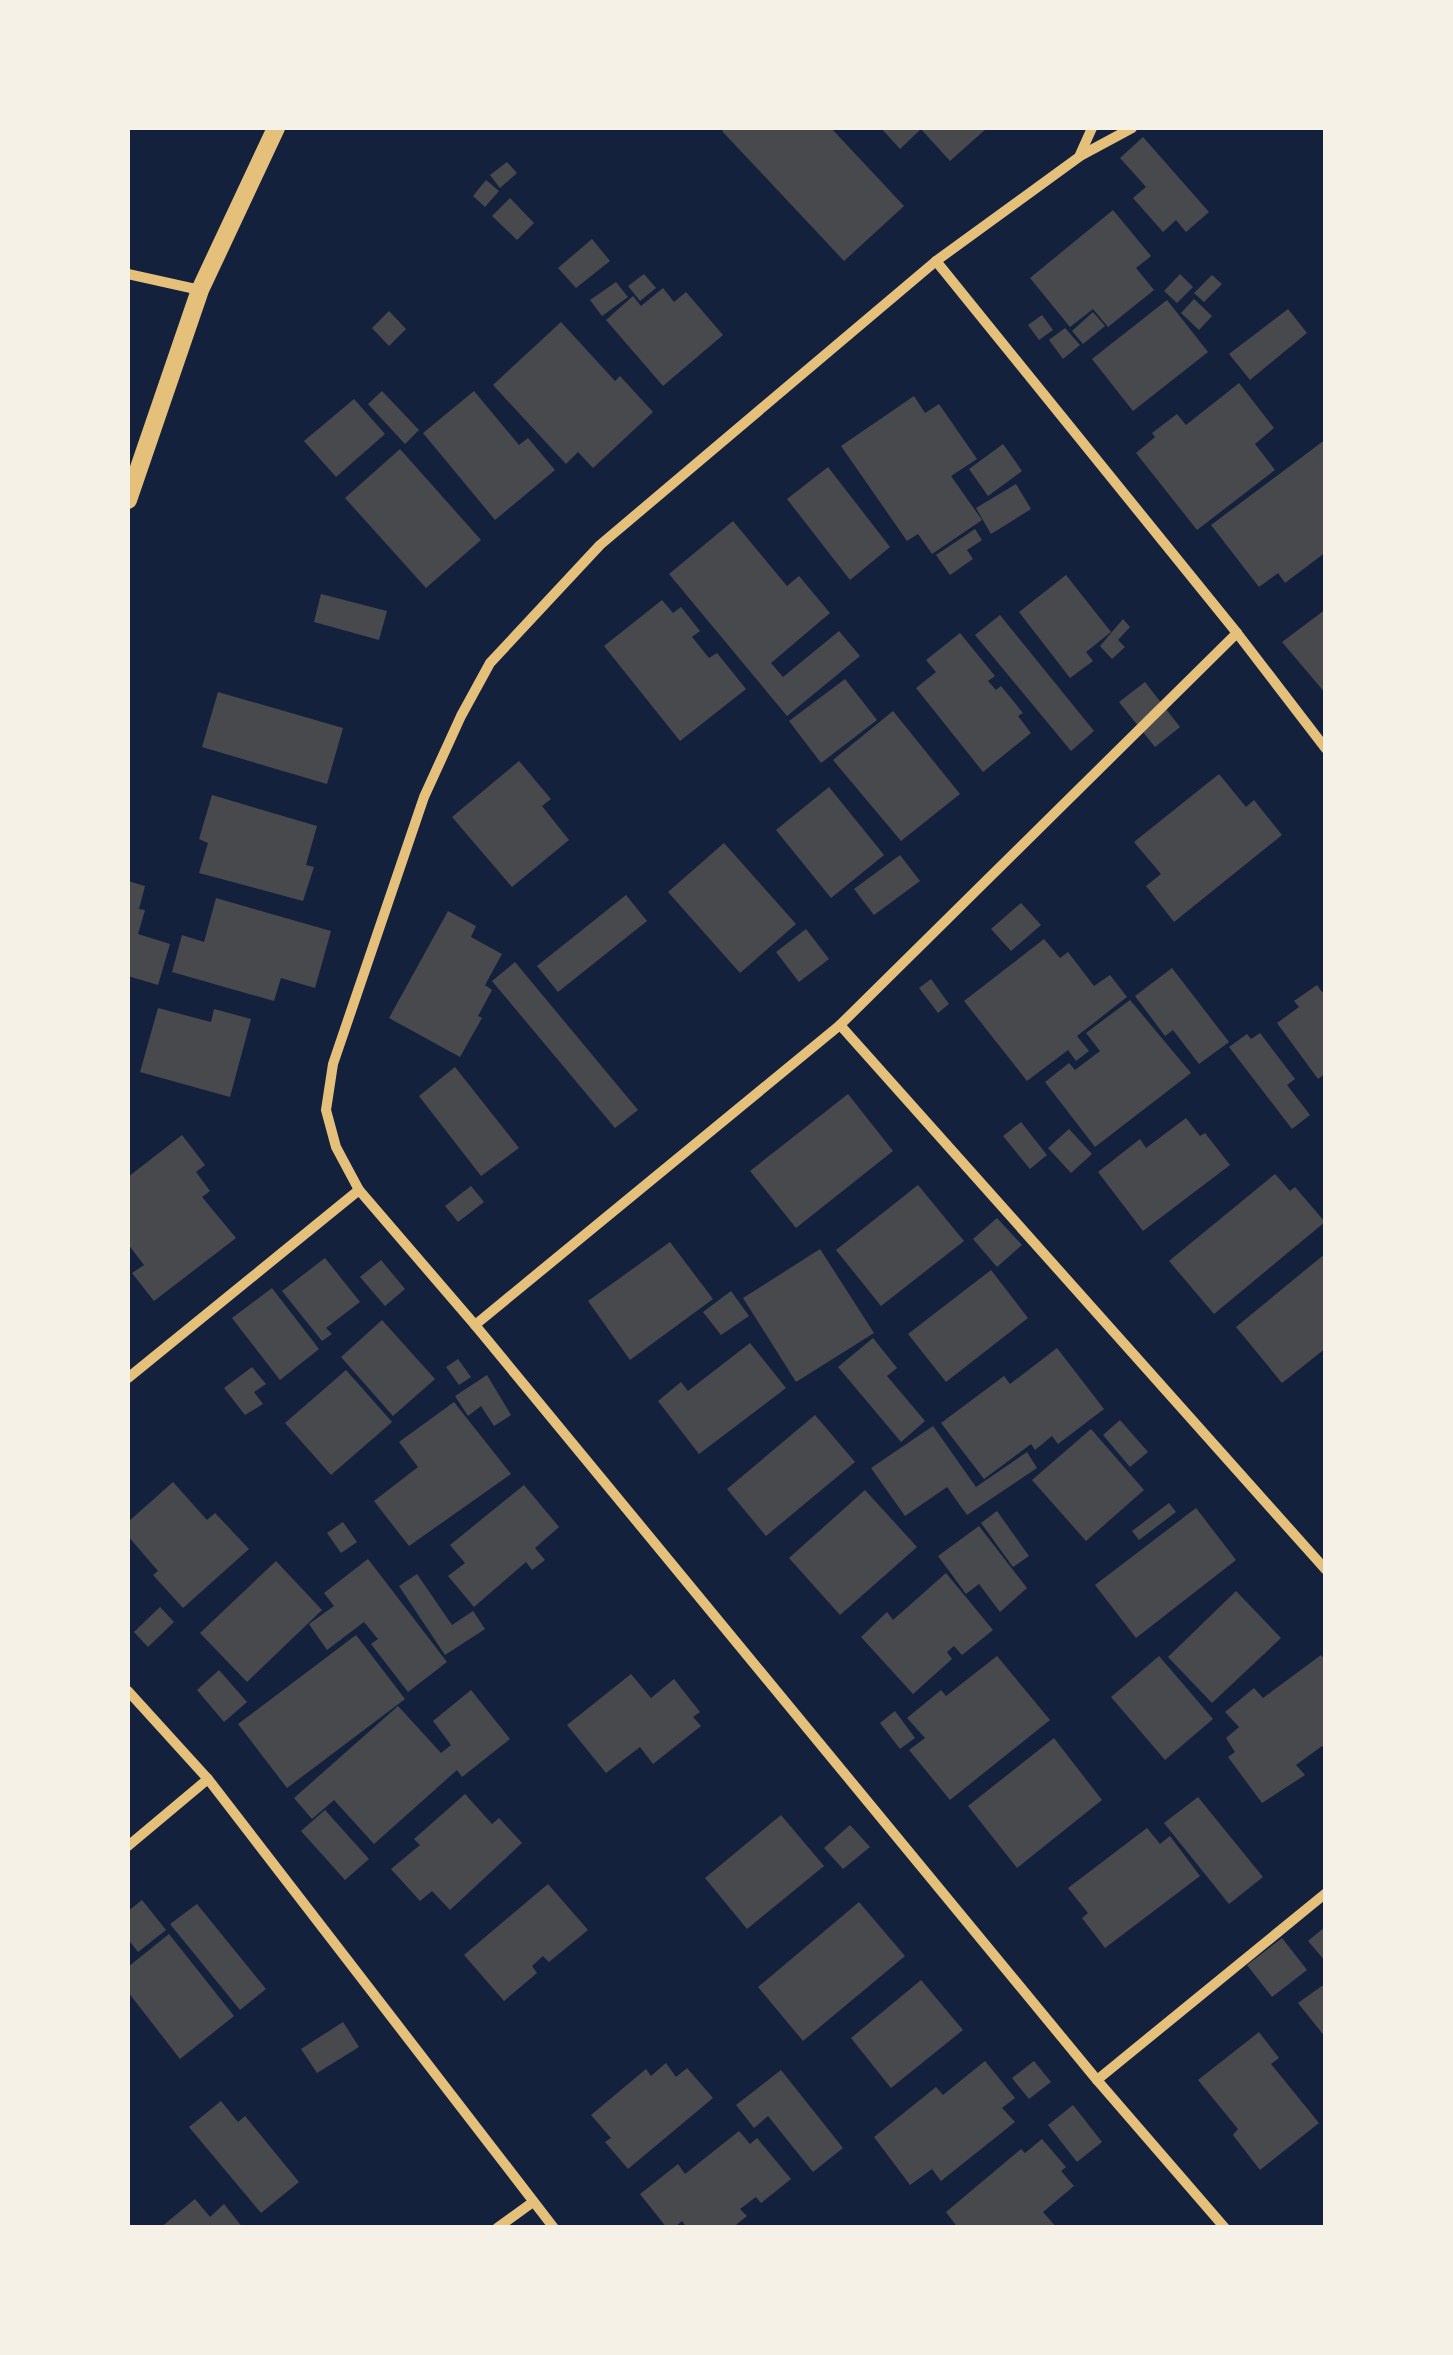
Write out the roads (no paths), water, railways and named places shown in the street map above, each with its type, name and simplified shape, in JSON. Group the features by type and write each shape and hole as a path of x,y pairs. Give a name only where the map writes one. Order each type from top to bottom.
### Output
{"street":[{"path":"128,500 200,290 276,128"},
{"path":"1079,157 1092,128"},
{"path":"1132,128 1079,157 936,261 600,545 490,663 424,797 333,1064 326,1110 336,1147 359,1190 475,1325 1097,2080 1225,2228"},
{"path":"936,261 1326,749"},
{"path":"128,274 200,290"},
{"path":"475,1325 840,1024 1236,633"},
{"path":"840,1024 1326,1570"},
{"path":"128,1378 359,1190"},
{"path":"128,1691 208,1778 554,2228"},
{"path":"128,1846 208,1778"},
{"path":"1097,2080 1326,1893"},
{"path":"497,2228 533,2202"}]}
